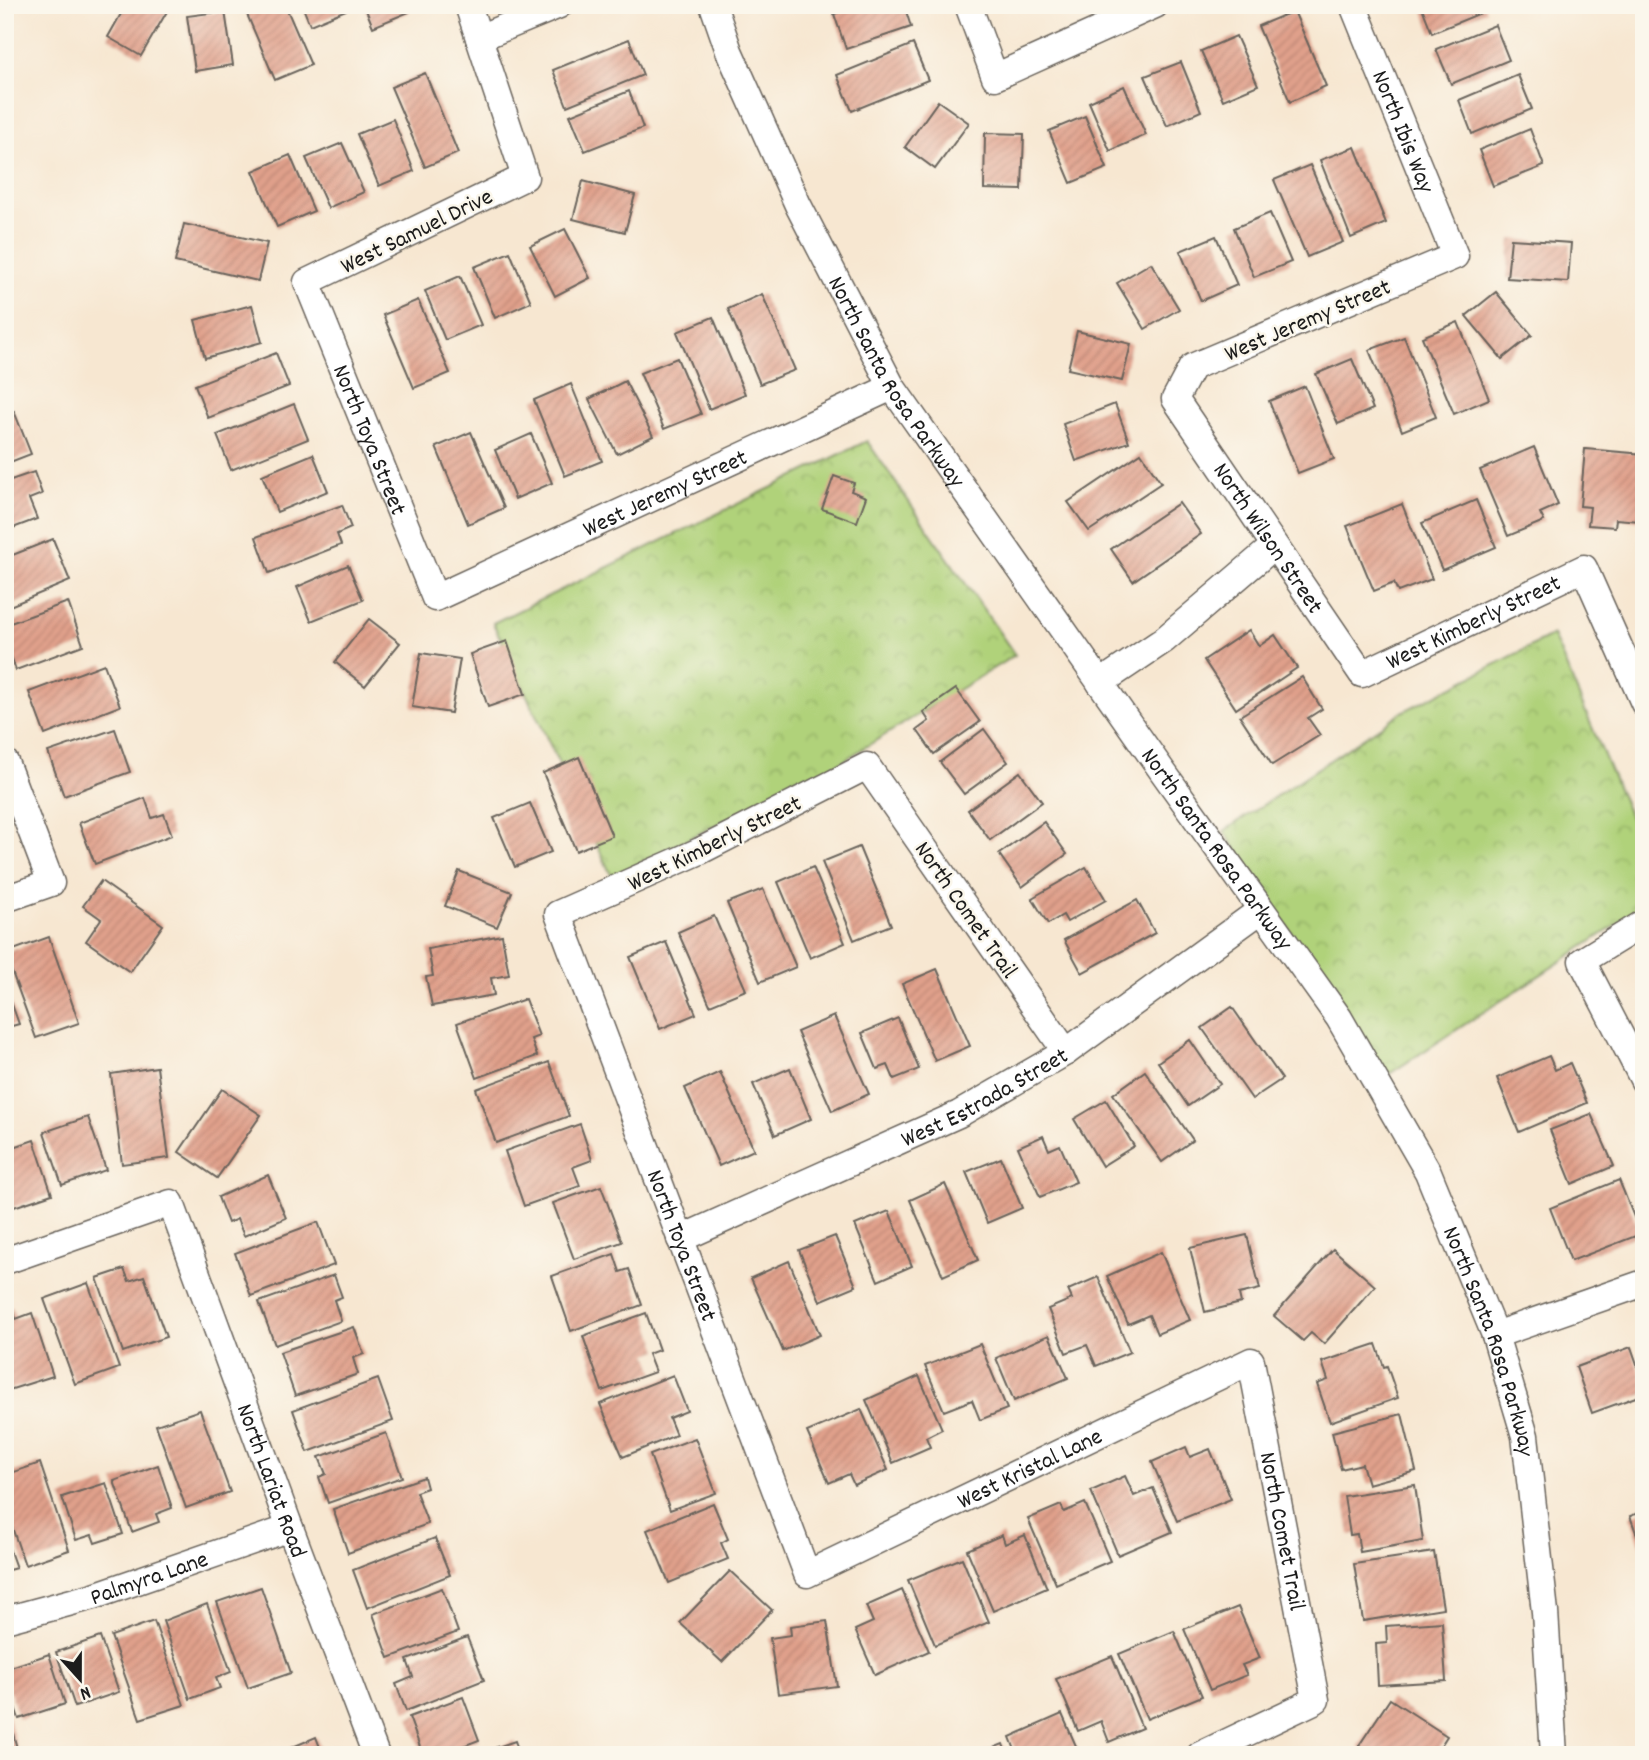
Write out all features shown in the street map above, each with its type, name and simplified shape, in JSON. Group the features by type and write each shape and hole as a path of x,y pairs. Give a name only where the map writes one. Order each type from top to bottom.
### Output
{"street":[{"path":"468,5 479,38 559,5"},
{"name":"North Santa Rosa Parkway","path":"713,5 729,51 798,205 892,387 1339,1018 1428,1172 1495,1335 1525,1436 1545,1612 1554,1755"},
{"path":"968,5 995,77 1156,5"},
{"name":"North Ibis Way","path":"1353,5 1455,256"},
{"name":"West Samuel Drive","path":"307,282 525,177 479,38"},
{"name":"West Jeremy Street","path":"1175,399 1192,367 1455,256"},
{"name":"North Toya Street","path":"307,282 435,598"},
{"name":"West Jeremy Street","path":"435,598 892,387"},
{"name":"North Wilson Street","path":"1175,399 1362,674"},
{"path":"1100,683 1164,640 1275,545"},
{"name":"West Kimberly Street","path":"1362,674 1584,568 1644,703"},
{"path":"5,762 51,883 5,899"},
{"name":"West Kimberly Street","path":"558,914 700,851 867,766"},
{"name":"North Comet Trail","path":"867,766 1066,1052"},
{"name":"West Estrada Street","path":"680,1239 959,1114 1066,1052 1261,910"},
{"name":"North Toya Street","path":"558,914 807,1574"},
{"path":"1644,923 1582,961 1644,1081"},
{"name":"North Lariat Road","path":"5,1261 171,1203 376,1755"},
{"path":"1495,1335 1644,1283"},
{"name":"North Comet Trail","path":"1200,1755 1316,1700 1251,1361"},
{"name":"West Kristal Lane","path":"807,1574 1251,1361"},
{"name":"Palmyra Lane","path":"5,1620 94,1596 290,1528"}],"green space":[{"path":"867,441 1015,655 838,764 612,877 493,623"},
{"path":"1553,635 1644,850 1644,907 1386,1076 1224,831 1402,712"}],"building":[{"path":"126,5 165,5 169,8 141,56 108,37"},
{"path":"243,5 285,5 311,65 275,80"},
{"path":"302,5 344,5 346,10 310,25"},
{"path":"364,5 406,5 409,12 373,27"},
{"path":"859,5 904,5 911,27 846,49 834,14"},
{"path":"1421,5 1484,5 1486,11 1432,33"},
{"path":"225,11 233,65 195,71 187,16"},
{"path":"1294,11 1326,86 1290,102 1258,26"},
{"path":"1495,25 1509,60 1451,84 1436,49"},
{"path":"1236,36 1258,85 1223,100 1201,51"},
{"path":"629,39 643,75 567,106 553,70"},
{"path":"913,44 928,80 852,111 837,75"},
{"path":"1181,62 1201,111 1167,126 1145,76"},
{"path":"425,73 458,153 425,167 391,87"},
{"path":"1518,75 1532,109 1472,134 1459,100"},
{"path":"1124,86 1146,135 1110,151 1089,102"},
{"path":"629,91 643,128 585,151 570,115"},
{"path":"938,101 969,123 935,169 905,147"},
{"path":"1085,116 1107,168 1071,183 1049,131"},
{"path":"393,119 414,171 379,186 357,134"},
{"path":"1530,129 1544,166 1493,186 1479,150"},
{"path":"985,133 1024,134 1022,190 984,189"},
{"path":"342,143 364,192 328,208 306,158"},
{"path":"1355,147 1386,223 1351,238 1320,160"},
{"path":"290,155 314,211 277,227 253,171"},
{"path":"1310,165 1343,242 1307,257 1274,180"},
{"path":"583,181 635,195 625,232 573,219"},
{"path":"1270,213 1291,262 1254,277 1234,228"},
{"path":"184,224 267,243 258,281 175,262"},
{"path":"565,229 590,278 555,296 530,246"},
{"path":"1216,236 1237,285 1201,301 1180,251"},
{"path":"1511,239 1571,243 1568,282 1507,278"},
{"path":"510,252 531,302 495,318 474,267"},
{"path":"1151,263 1179,309 1145,329 1117,283"},
{"path":"460,276 481,325 445,340 425,291"},
{"path":"1496,292 1532,335 1502,359 1466,316"},
{"path":"762,294 795,370 760,384 728,309"},
{"path":"418,300 450,373 414,388 383,315"},
{"path":"252,305 262,342 205,358 195,320"},
{"path":"713,317 745,394 709,409 677,332"},
{"path":"1458,322 1489,399 1454,414 1422,337"},
{"path":"1077,331 1131,344 1122,381 1068,369"},
{"path":"1404,337 1436,417 1402,431 1369,350"},
{"path":"276,353 289,386 208,418 195,385"},
{"path":"677,358 701,414 664,429 640,373"},
{"path":"1352,359 1373,409 1338,424 1316,374"},
{"path":"625,381 653,436 617,454 589,399"},
{"path":"571,384 602,461 565,476 534,400"},
{"path":"1305,386 1334,459 1298,473 1269,401"},
{"path":"294,404 308,439 231,470 217,435"},
{"path":"1115,404 1129,442 1076,461 1063,424"},
{"path":"14,411 31,454 5,464 5,414"},
{"path":"471,432 504,508 468,524 436,447"},
{"path":"531,434 552,483 515,499 495,450"},
{"path":"1534,447 1558,505 1540,513 1544,521 1508,536 1480,470"},
{"path":"1585,449 1644,454 1640,521 1616,519 1615,527 1588,525 1590,507 1580,506"},
{"path":"1141,453 1161,483 1089,531 1068,502"},
{"path":"313,454 328,491 277,512 262,475"},
{"path":"34,472 42,494 29,499 37,519 5,531 5,482"},
{"path":"834,476 854,483 851,491 866,497 857,522 822,509"},
{"path":"1476,500 1496,547 1442,570 1422,523"},
{"path":"1179,503 1201,534 1133,581 1111,549"},
{"path":"1402,504 1432,579 1398,592 1394,583 1374,591 1347,526"},
{"path":"342,505 351,528 337,534 341,545 269,573 256,537"},
{"path":"53,539 70,581 5,608 5,558"},
{"path":"348,565 363,600 311,621 297,587"},
{"path":"68,602 83,645 16,670 5,639 5,625"},
{"path":"369,619 400,643 365,686 335,662"},
{"path":"1249,630 1259,646 1275,635 1297,668 1236,709 1204,660"},
{"path":"507,641 525,694 488,707 470,654"},
{"path":"421,653 460,659 451,713 412,707"},
{"path":"104,664 120,706 45,735 29,692"},
{"path":"1302,677 1322,709 1308,718 1320,735 1272,765 1240,716"},
{"path":"956,689 980,722 934,754 917,730 929,721 923,712"},
{"path":"115,729 130,772 64,796 48,752"},
{"path":"984,729 1008,762 964,794 940,762"},
{"path":"579,757 612,836 576,851 543,773"},
{"path":"1020,772 1042,802 990,840 968,810"},
{"path":"145,798 152,818 164,814 172,835 95,864 79,823"},
{"path":"530,803 551,852 515,867 494,818"},
{"path":"1044,822 1067,854 1022,887 999,854"},
{"path":"859,847 891,925 854,940 822,862"},
{"path":"813,867 845,943 810,958 778,882"},
{"path":"1086,867 1106,900 1067,922 1063,915 1048,924 1032,898"},
{"path":"459,871 512,892 497,927 445,906"},
{"path":"101,881 163,925 130,972 86,941 101,919 83,906"},
{"path":"763,889 796,967 760,982 727,903"},
{"path":"1137,900 1155,933 1082,973 1064,940"},
{"path":"714,916 746,990 710,1005 678,932"},
{"path":"502,935 509,975 491,978 494,995 432,1006 426,977 433,976 428,949"},
{"path":"49,937 79,1023 36,1038 5,953"},
{"path":"666,942 696,1014 660,1029 630,957"},
{"path":"937,969 970,1046 935,1061 902,984"},
{"path":"5,985 19,1024 5,1028"},
{"path":"525,999 539,1036 531,1039 537,1056 477,1078 457,1023"},
{"path":"1232,1007 1282,1079 1252,1099 1202,1028"},
{"path":"834,1016 869,1094 832,1111 797,1032"},
{"path":"898,1018 919,1069 894,1079 888,1065 877,1069 862,1033"},
{"path":"1190,1040 1220,1084 1188,1106 1158,1062"},
{"path":"1549,1056 1555,1070 1570,1063 1587,1103 1519,1132 1497,1078"},
{"path":"549,1062 569,1116 496,1143 476,1089"},
{"path":"157,1067 169,1158 122,1164 111,1074"},
{"path":"790,1068 811,1119 775,1135 753,1084"},
{"path":"1145,1071 1193,1140 1162,1162 1113,1094"},
{"path":"720,1072 754,1150 719,1166 685,1088"},
{"path":"222,1089 261,1115 217,1178 179,1152"},
{"path":"1106,1100 1134,1146 1102,1166 1074,1119"},
{"path":"1591,1114 1614,1166 1572,1184 1550,1130"},
{"path":"88,1117 106,1170 62,1185 44,1132"},
{"path":"580,1124 592,1160 573,1167 580,1186 524,1206 505,1151"},
{"path":"1043,1136 1049,1150 1060,1145 1076,1182 1040,1197 1018,1147"},
{"path":"34,1140 52,1194 8,1209 5,1202 5,1150"},
{"path":"1001,1158 1022,1208 987,1223 966,1172"},
{"path":"268,1175 286,1218 244,1236 237,1219 228,1223 218,1197"},
{"path":"1619,1180 1641,1234 1571,1261 1550,1208"},
{"path":"945,1184 978,1260 943,1276 910,1200"},
{"path":"601,1186 622,1242 574,1259 553,1203"},
{"path":"889,1211 912,1266 878,1281 855,1225"},
{"path":"318,1222 334,1265 251,1296 235,1253"},
{"path":"1247,1235 1260,1289 1239,1294 1241,1303 1205,1312 1190,1248"},
{"path":"835,1236 856,1286 820,1301 799,1250"},
{"path":"1333,1249 1375,1286 1324,1344 1311,1333 1303,1341 1274,1316"},
{"path":"1161,1252 1190,1320 1157,1334 1149,1315 1128,1324 1107,1276"},
{"path":"614,1254 620,1272 629,1269 642,1305 571,1331 552,1276"},
{"path":"789,1261 820,1335 783,1351 751,1278"},
{"path":"124,1269 129,1281 144,1276 166,1337 123,1352 97,1278"},
{"path":"334,1275 342,1297 334,1300 341,1321 275,1345 259,1302"},
{"path":"1098,1277 1130,1352 1096,1366 1087,1345 1066,1353 1048,1309 1072,1299 1068,1290"},
{"path":"88,1283 119,1368 75,1384 44,1299"},
{"path":"12,1306 16,1319 32,1313 53,1376 9,1390 5,1378 5,1309"},
{"path":"646,1313 659,1350 648,1354 655,1372 602,1391 583,1336"},
{"path":"354,1327 364,1354 353,1358 358,1374 295,1396 280,1352"},
{"path":"1049,1335 1068,1378 1014,1401 996,1358"},
{"path":"980,1344 1007,1409 980,1420 972,1400 944,1411 925,1366"},
{"path":"1376,1344 1398,1398 1330,1422 1317,1384 1328,1380 1322,1362"},
{"path":"1631,1347 1644,1384 1644,1394 1592,1413 1576,1367"},
{"path":"673,1375 687,1411 669,1418 676,1435 623,1457 600,1404"},
{"path":"919,1376 942,1429 926,1437 930,1447 893,1463 866,1400"},
{"path":"378,1379 393,1421 308,1452 293,1410"},
{"path":"861,1409 888,1470 854,1485 849,1474 829,1483 807,1432"},
{"path":"200,1410 230,1492 186,1508 156,1425"},
{"path":"1402,1414 1416,1471 1368,1484 1362,1464 1341,1469 1332,1432"},
{"path":"386,1433 402,1477 328,1503 319,1477 326,1474 319,1457"},
{"path":"695,1438 716,1493 670,1510 650,1455"},
{"path":"1186,1447 1190,1457 1210,1449 1231,1499 1177,1521 1152,1462"},
{"path":"40,1463 69,1550 25,1565 5,1507 5,1475"},
{"path":"158,1465 172,1508 156,1514 159,1522 132,1532 114,1481"},
{"path":"1125,1476 1134,1496 1153,1488 1172,1532 1118,1555 1091,1491"},
{"path":"424,1477 427,1488 416,1492 428,1524 348,1553 333,1509"},
{"path":"106,1483 123,1534 95,1543 92,1535 76,1540 62,1497"},
{"path":"1415,1485 1423,1541 1360,1552 1357,1534 1350,1535 1344,1496"},
{"path":"713,1503 728,1539 721,1543 728,1559 669,1583 647,1530"},
{"path":"1085,1503 1110,1561 1056,1584 1028,1519 1061,1505 1064,1512"},
{"path":"1644,1511 1644,1552 1643,1552 1630,1516"},
{"path":"1002,1535 1005,1544 1025,1535 1047,1588 993,1611 967,1550"},
{"path":"5,1537 16,1568 5,1571"},
{"path":"435,1538 450,1575 367,1608 353,1570"},
{"path":"1434,1552 1443,1608 1363,1621 1354,1564"},
{"path":"962,1558 989,1622 935,1645 908,1580"},
{"path":"730,1571 772,1610 722,1662 680,1623"},
{"path":"261,1587 291,1673 248,1688 217,1602"},
{"path":"442,1588 458,1632 389,1658 373,1614"},
{"path":"902,1590 929,1651 875,1675 855,1630 873,1622 866,1606"},
{"path":"207,1604 231,1672 216,1678 220,1688 190,1699 163,1621"},
{"path":"1238,1607 1260,1658 1242,1665 1247,1675 1210,1690 1184,1629"},
{"path":"154,1621 184,1705 140,1719 111,1636"},
{"path":"827,1621 837,1686 778,1694 770,1638 791,1635 790,1626"},
{"path":"1442,1622 1446,1681 1378,1685 1376,1644 1387,1643 1386,1626"},
{"path":"1174,1631 1202,1696 1147,1719 1119,1654"},
{"path":"100,1637 119,1692 75,1707 56,1652"},
{"path":"467,1637 484,1680 406,1711 396,1684 413,1677 407,1660"},
{"path":"49,1654 65,1704 19,1719 5,1677 5,1669"},
{"path":"1112,1656 1142,1728 1109,1742 1101,1721 1078,1731 1056,1679"},
{"path":"463,1697 479,1740 440,1755 423,1755 409,1717"},
{"path":"1390,1699 1447,1736 1435,1755 1370,1755 1358,1747"},
{"path":"5,1704 18,1752 8,1755 5,1755"},
{"path":"1062,1714 1080,1755 1017,1755 1010,1737"},
{"path":"316,1737 323,1755 274,1755"},
{"path":"515,1741 520,1755 477,1755 477,1754"},
{"path":"1003,1744 1007,1755 976,1755"}]}
